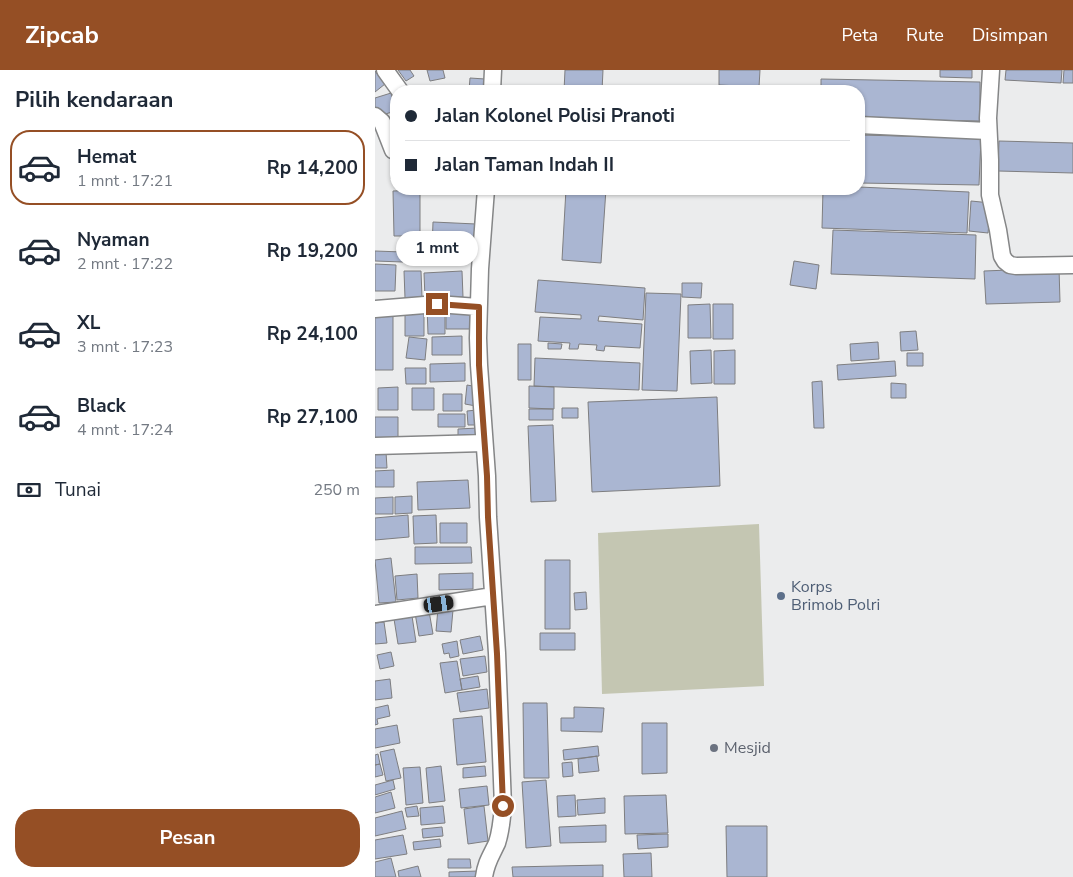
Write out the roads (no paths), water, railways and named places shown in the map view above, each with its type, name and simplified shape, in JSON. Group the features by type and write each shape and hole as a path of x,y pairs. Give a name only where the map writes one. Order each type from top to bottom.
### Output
{"street":[{"path":"385,70 396,85"},
{"path":"492,85 493,70"},
{"path":"991,70 988,118 991,160 990,194 1002,256 1005,262 1016,266 1073,265"},
{"path":"375,116 382,122 390,142"},
{"path":"865,124 988,131"},
{"path":"484,877 487,862 499,835 503,806 497,654 479,365 480,269 486,195"},
{"path":"375,309 437,304 479,307"},
{"path":"375,446 484,443"},
{"path":"375,614 493,596"}],"place":[{"name":"Korps Brimob Polri","path":"781,596"},
{"name":"Mesjid","path":"714,748"}]}
